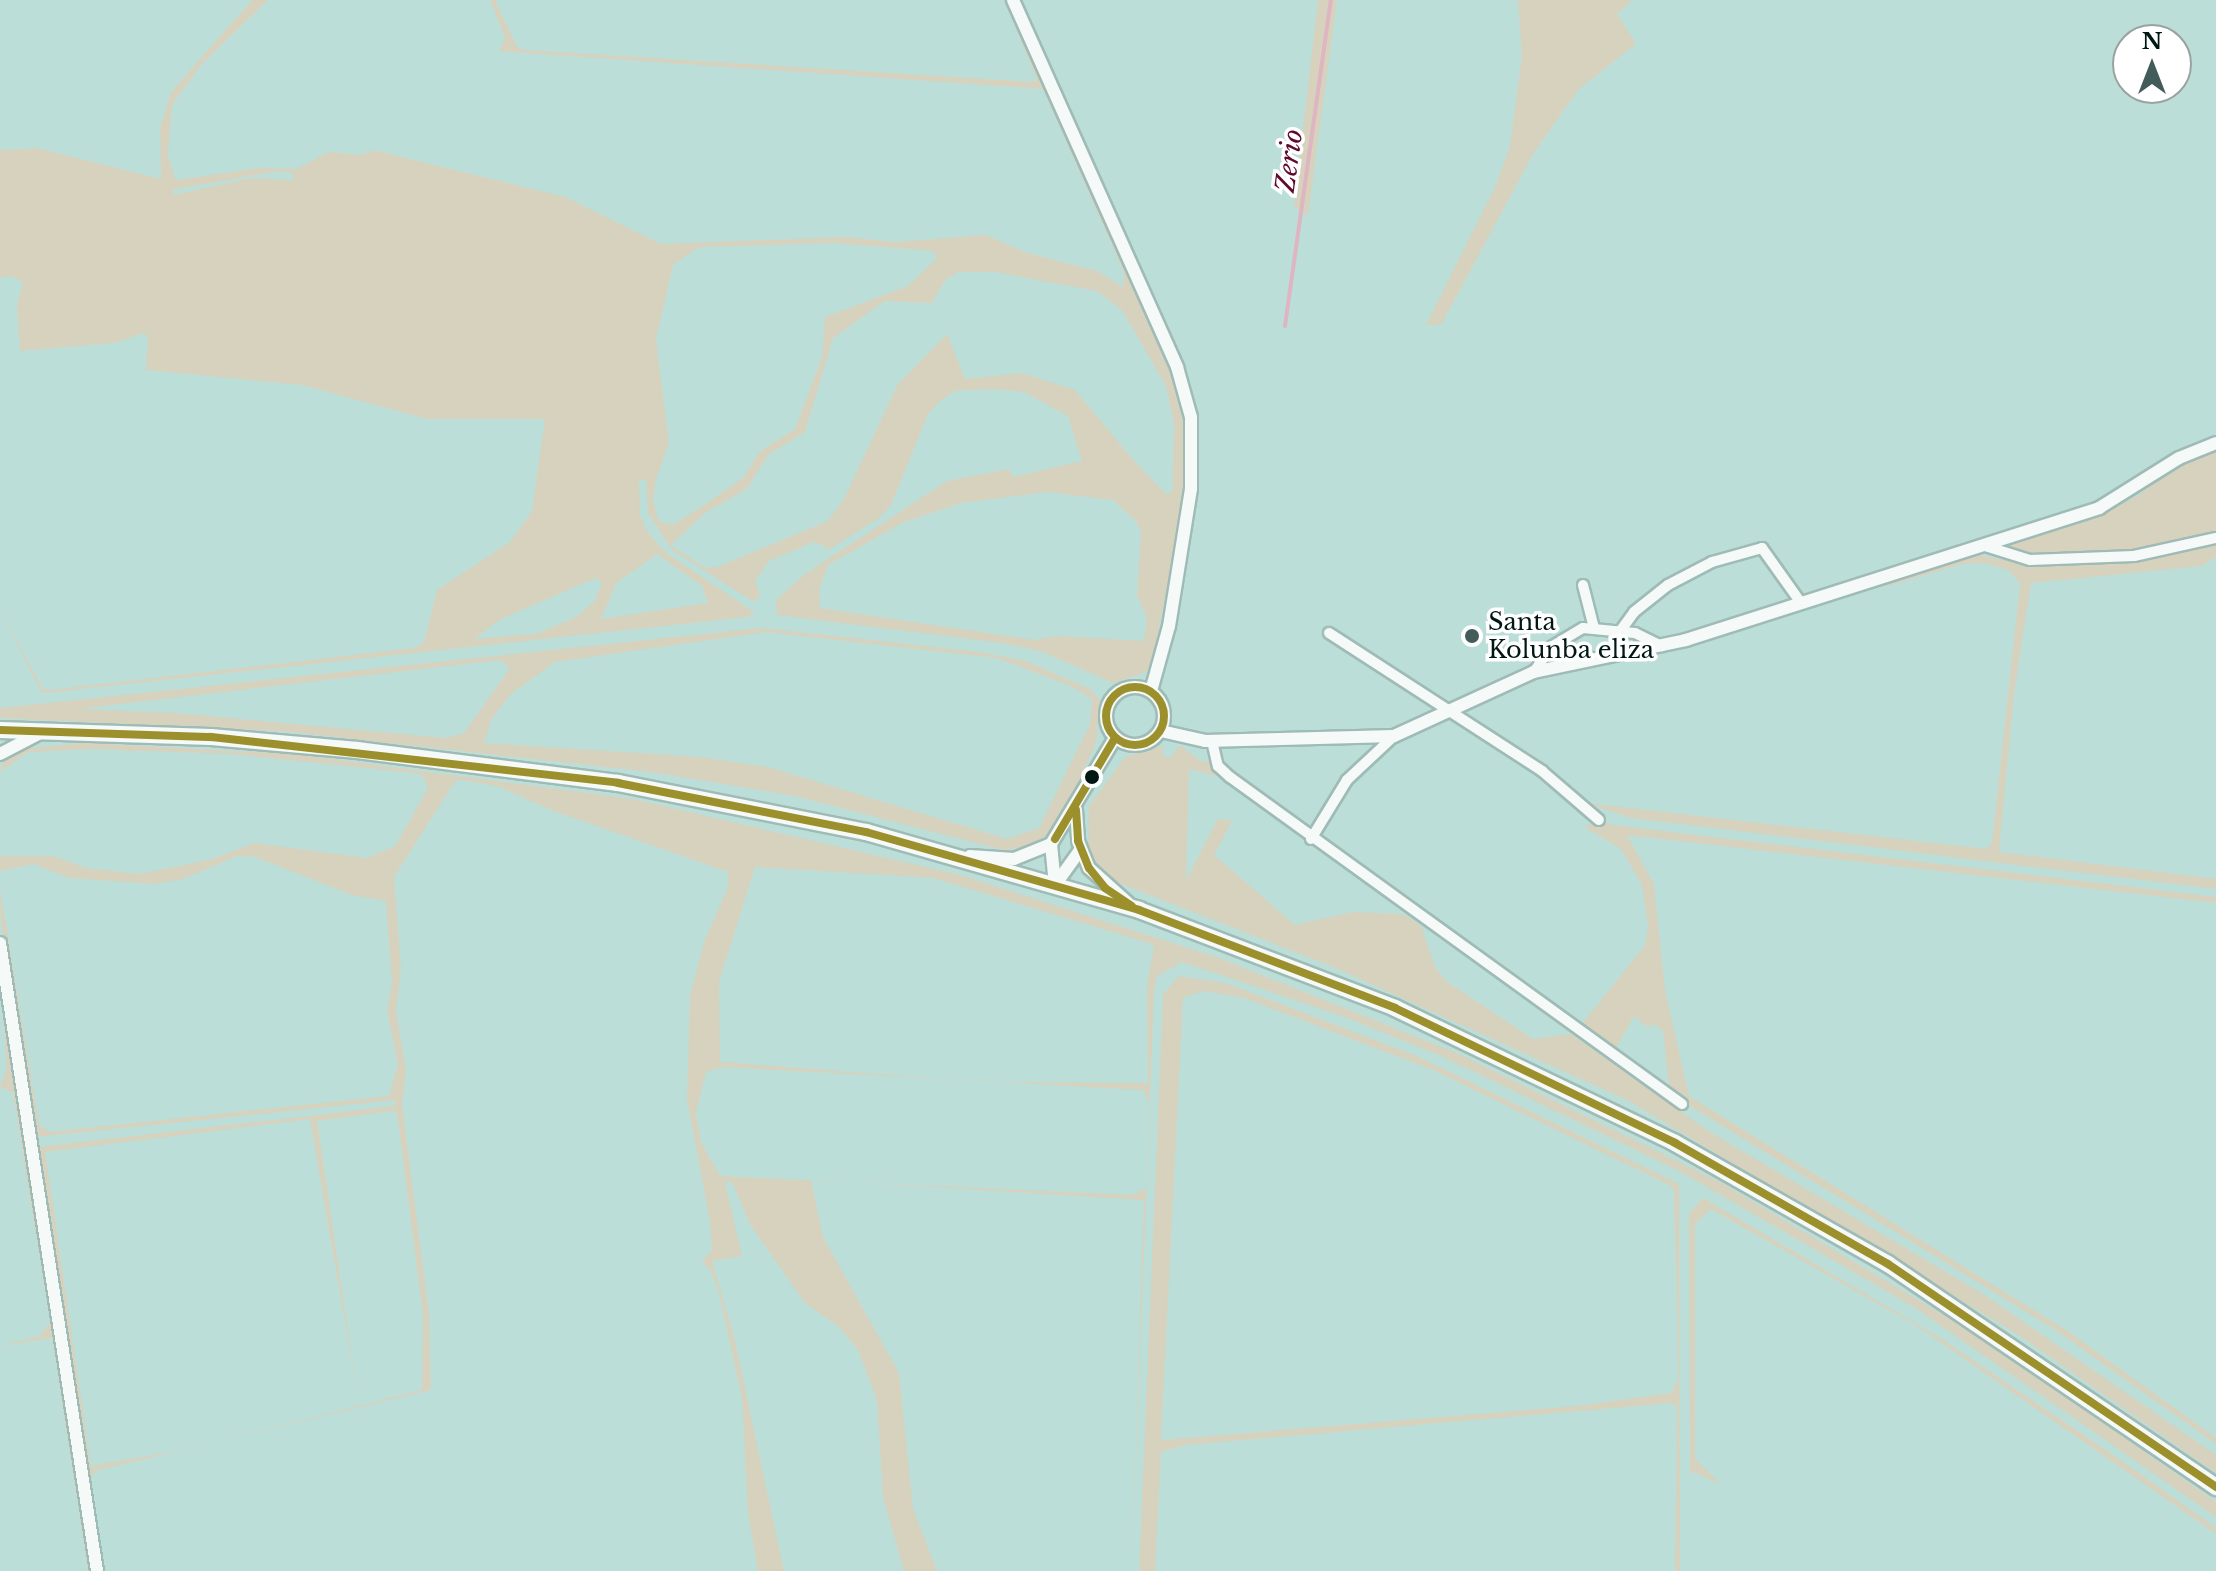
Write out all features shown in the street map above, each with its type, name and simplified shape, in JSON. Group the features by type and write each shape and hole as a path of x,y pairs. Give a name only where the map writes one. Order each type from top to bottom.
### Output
{"main road":[{"path":"0,730 211,737 517,769 795,816 948,853 1139,910 1395,1008 1675,1143 1888,1264 2216,1487"}],"street":[{"path":"1013,0 1177,367 1191,417 1191,489 1169,626 1151,691"},
{"path":"1161,731 1212,741 1394,736 1448,714 1534,672 1662,646 1799,600 1985,546 2099,508 2179,458 2216,443"},
{"path":"1985,546 2030,560 2134,556 2216,538"},
{"path":"1621,630 1634,612 1668,585 1712,562 1762,548 1799,600"},
{"path":"1583,585 1594,628"},
{"path":"1534,672 1551,647 1583,628 1621,630 1662,646"},
{"path":"1329,633 1448,714 1542,771 1599,820"},
{"path":"1131,687 1151,691 1164,709 1161,731 1143,744 1115,738 1105,713 1113,696 1131,687"},
{"path":"0,754 46,731"},
{"path":"1311,839 1347,780 1394,736"},
{"path":"948,853 1014,859 1051,844 1076,810 1115,738"},
{"path":"1212,741 1218,766 1311,839 1682,1104"},
{"path":"1076,810 1081,849 1105,888 1139,910"},
{"path":"1051,844 1055,885"},
{"path":"1055,885 1081,849"},
{"path":"0,943 97,1571"}],"shaded area":[{"path":"252,0 268,0 201,65 172,105 168,157 176,180 260,168 296,169 329,152 360,155 374,150 565,197 661,244 845,237 894,242 986,235 1024,252 1097,271 1123,287 1124,273 1043,89 499,51 505,38 490,0 495,0 517,47 524,50 1032,82 1037,80 1004,0 1009,0 1167,355 1188,422 1186,491 1152,663 1146,672 1113,683 1043,652 1002,643 777,615 776,600 805,574 947,481 1009,469 1013,477 1082,461 1068,416 1024,392 993,389 954,391 939,402 928,414 891,505 879,518 830,549 814,542 769,561 755,581 760,595 754,602 672,550 648,513 646,480 639,480 640,515 647,531 664,551 755,613 748,617 42,693 0,610 43,689 49,690 415,648 424,642 437,590 510,542 532,511 545,419 427,419 302,385 146,370 148,337 144,333 114,343 20,351 17,305 23,283 11,276 0,278 0,150 37,148 161,179 160,128 171,92","holes":["278,171 294,174 293,180 251,178 174,195 172,190","834,243 934,251 936,259 908,286 825,317 822,357 795,429 759,452 744,477 673,525 659,521 653,502 656,479 669,443 656,339 673,265 699,247","959,272 995,272 1097,291 1122,310 1166,386 1174,425 1172,492 1166,494 1134,461 1075,390 1022,373 965,379 947,334 898,384 844,499 828,521 717,567 705,568 671,545 705,513 747,489 768,455 805,432 833,338 885,301 932,303 945,280","1046,492 1113,500 1136,521 1141,532 1137,596 1147,617 1144,641 1056,636 1035,640 820,608 819,590 828,565 904,522 961,503","657,554 702,586 708,603 601,619 616,583","596,578 602,583 594,602 576,617 536,634 474,639 501,619"]},
{"path":"1318,0 1337,0 1308,216 1294,206"},
{"path":"1518,0 1632,0 1617,14 1636,44 1578,90 1533,154 1441,325 1426,325 1495,187 1510,146 1522,56"},
{"path":"2216,448 2216,533 2123,551 2063,556 1998,549 2089,520 2139,495 2176,465"},
{"path":"2216,542 2216,557 2202,566 2031,583 2014,694 1999,852 2216,879 2216,889 1631,818 1585,803 1987,849 1992,842 2020,584 2010,571 1986,563 1962,564 1885,587 1889,581 1976,555 2029,564 2079,564"},
{"path":"761,628 979,652 1026,661 1090,689 1100,700 1096,743 1060,822 1034,846 1003,850 795,796 651,772 281,731 0,718 0,708","holes":["765,632 997,658 1071,686 1092,699 1090,724 1039,828 1007,839 768,767 701,757 484,743 492,718 511,694 555,662","499,660 510,668 464,733 446,738 176,713 78,709"]},
{"path":"86,743 294,754 633,799 961,875 1219,958 1457,1053 1720,1182 1982,1338 2216,1502 2216,1517 1914,1307 1679,1171 1441,1056 1345,1017 1182,962 1157,976 1154,990 1132,1571 1144,1200 852,1182 1132,1195 1146,1188 1149,1101 1143,1090 998,1082 1148,1083 1147,984 1154,947 933,878 755,867 719,982 720,1062 948,1079 722,1067 706,1072 696,1113 701,1142 720,1176 815,1180 811,1181 823,1237 899,1373 913,1508 937,1571 904,1571 883,1497 877,1400 858,1350 839,1327 805,1303 751,1226 732,1182 725,1182 742,1256 712,1261 734,1337 784,1571 758,1571 748,1513 742,1398 719,1293 710,1269 702,1263 712,1249 710,1222 687,1099 690,995 704,942 728,887 728,872 551,810 497,786 461,780 455,781 394,877 401,968 396,1011 406,1070 402,1104 429,1314 431,1390 226,1439 422,1390 423,1315 397,1113 391,1111 317,1121 357,1392 310,1119 45,1152 91,1466 182,1450 95,1471 91,1479 102,1571 37,1147 395,1106 395,1100 35,1137 1,921 0,888 39,1125 50,1132 389,1096 398,1064 387,1011 392,983 386,901 352,895 255,857 237,856 183,879 155,884 69,878 33,864 0,871 0,856 53,856 86,868 140,874 213,859 254,843 367,858 395,846 428,788 423,776 414,773 231,754 94,749 28,752 0,772 3,762 20,749"},
{"path":"1180,745 1200,761 1208,761 1220,777 1189,769 1186,880 1218,819 1232,821 1214,855 1295,925 1352,912 1403,914 1421,925 1435,967 1446,981 1533,1039 1571,1034 1710,1132 1983,1294 2216,1455 2216,1473 2017,1334 1629,1101 1338,969 1114,881 1088,853 1089,806 1125,757 1163,746 1163,756 1171,757"},
{"path":"1594,818 1613,825 2216,897 2216,903 1627,835 1654,884 1665,990 1689,1096 2069,1332 2216,1438 2216,1444 2054,1329 1690,1106 1669,1086 1663,1031 1652,1023 1649,1028 1634,1016 1616,1048 1581,1025 1645,945 1648,925 1642,885 1621,849 1586,828"},
{"path":"0,976 93,1571 88,1571 52,1338 0,1346 40,1336 50,1322 13,1093 0,1087 7,1068"},
{"path":"1179,976 1226,983 1419,1057 1679,1184 1680,1571 1675,1571 1677,1407 1672,1403 1185,1445 1161,1452 1155,1571 1139,1571 1163,994","holes":["1203,991 1244,998 1433,1070 1669,1185 1674,1191 1678,1380 1671,1393 1577,1406 1161,1440 1183,998"]},
{"path":"1703,1198 1939,1337 2135,1470 2216,1528 2216,1534 1917,1326 1711,1209 1695,1224 1695,1459 1722,1485 1694,1472 1690,1475 1689,1213"}],"waterway":[{"name":"Zerio","path":"1285,326 1331,0"}],"transit line":[{"path":"1135,687 1156,695 1164,716 1156,737 1135,745 1114,737 1106,716 1114,695 1135,687"},
{"path":"0,730 211,737 618,783 866,832 1139,910 1395,1008 1675,1143 1888,1264 2216,1487"},
{"path":"1055,839 1115,738"},
{"path":"1076,810 1078,841 1089,868 1105,888 1132,906"}],"place":[{"name":"Santa Kolunba eliza","path":"1472,636"}]}
